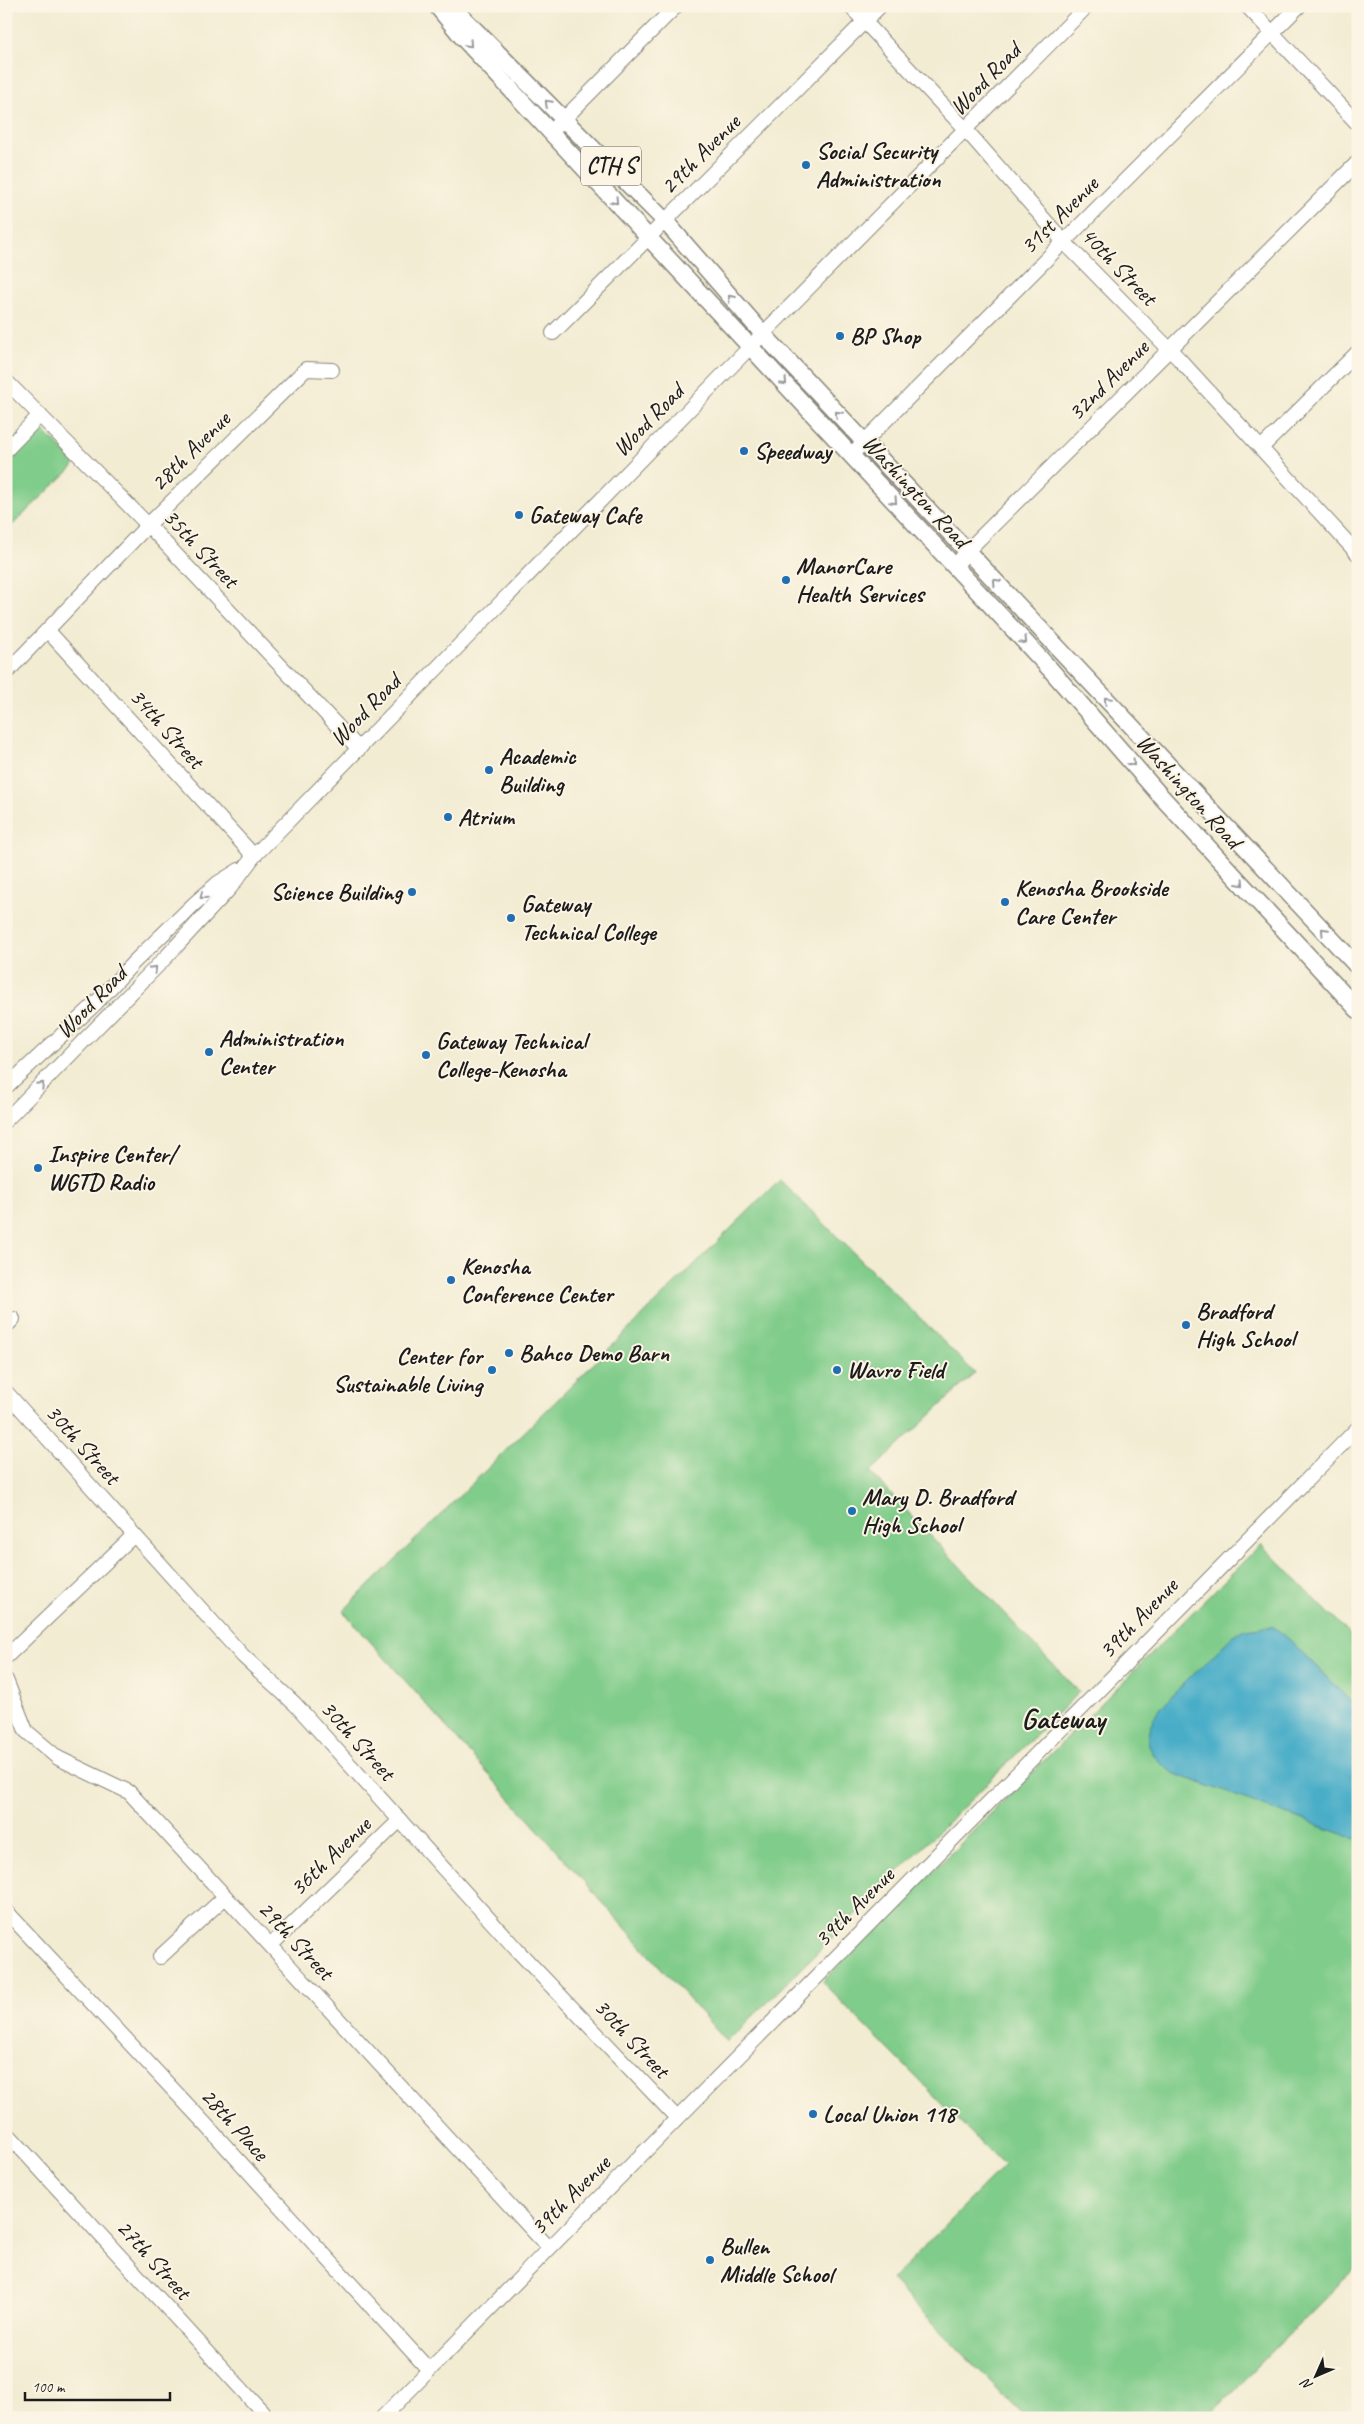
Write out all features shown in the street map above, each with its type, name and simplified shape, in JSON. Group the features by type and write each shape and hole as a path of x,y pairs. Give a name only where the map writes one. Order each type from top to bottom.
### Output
{"main road":[{"name":"Washington Road","path":"437,6 463,38 1001,616 1164,800 1358,1010"},
{"name":"Washington Road","path":"450,6 665,221 763,334 1358,967"},
{"path":"1001,616 1015,602"}],"street":[{"path":"551,131 676,6"},
{"name":"40th Street","path":"850,6 966,130 1064,242 1170,350 1356,548"},
{"name":"29th Avenue","path":"553,333 880,6"},
{"name":"Wood Road","path":"6,1120 168,955 230,888 243,868 254,856 751,346 966,130 1086,6"},
{"path":"1247,6 1358,124"},
{"name":"31st Avenue","path":"851,455 1299,6"},
{"name":"32nd Avenue","path":"955,567 968,551 1358,162"},
{"path":"1261,448 1358,352"},
{"name":"28th Avenue","path":"6,673 148,524 306,369 332,370"},
{"name":"35th Street","path":"6,381 148,524 359,749"},
{"path":"6,450 40,415"},
{"name":"34th Street","path":"48,631 254,856"},
{"name":"Wood Road","path":"6,1088 95,1004 134,962 194,904 218,883 243,868"},
{"name":"30th Street","path":"6,1392 243,1656 295,1704 517,1950 677,2118"},
{"name":"39th Avenue","path":"382,2418 1358,1428"},
{"path":"6,1657 134,1535"},
{"name":"29th Street","path":"6,1680 26,1731 58,1758 129,1792 549,2248"},
{"name":"36th Avenue","path":"271,1945 400,1820"},
{"path":"160,1957 225,1897"},
{"name":"28th Place","path":"6,1911 215,2135 429,2370"},
{"name":"27th Street","path":"6,2132 268,2418"}],"green space":[{"path":"38,429 45,432 76,464 6,531 6,461"},
{"name":"Mary D. Bradford High School","path":"780,1180 975,1373 870,1472 1079,1692 727,2042 343,1611"},
{"path":"1261,1544 1358,1643 1358,2265 1206,2418 1026,2418 891,2280 1004,2166 822,1982"}],"water":[{"path":"1274,1627 1290,1640 1358,1709 1358,1840 1173,1773 1158,1760 1150,1748 1148,1737 1150,1725 1176,1691 1232,1637 1244,1629"}],"place":[{"name":"Social Security Administration","path":"806,165"},
{"name":"BP Shop","path":"840,336"},
{"name":"Speedway","path":"744,451"},
{"name":"Gateway Cafe","path":"519,515"},
{"name":"ManorCare Health Services","path":"786,580"},
{"name":"Academic Building","path":"489,770"},
{"name":"Atrium","path":"448,817"},
{"name":"Science Building","path":"412,892"},
{"name":"Kenosha Brookside Care Center","path":"1005,902"},
{"name":"Gateway Technical College","path":"511,918"},
{"name":"Administration Center","path":"209,1052"},
{"name":"Gateway Technical College-Kenosha","path":"426,1055"},
{"name":"Inspire Center/ WGTD Radio","path":"38,1168"},
{"name":"Kenosha Conference Center","path":"451,1280"},
{"name":"Bradford High School","path":"1186,1325"},
{"name":"Bahco Demo Barn","path":"509,1353"},
{"name":"Center for Sustainable Living","path":"492,1370"},
{"name":"Wavro Field","path":"837,1370"},
{"name":"Mary D. Bradford High School","path":"852,1511"},
{"name":"Local Union 118","path":"813,2114"},
{"name":"Bullen Middle School","path":"710,2260"}],"district":[{"name":"Gateway","path":"1063,1718"}]}
